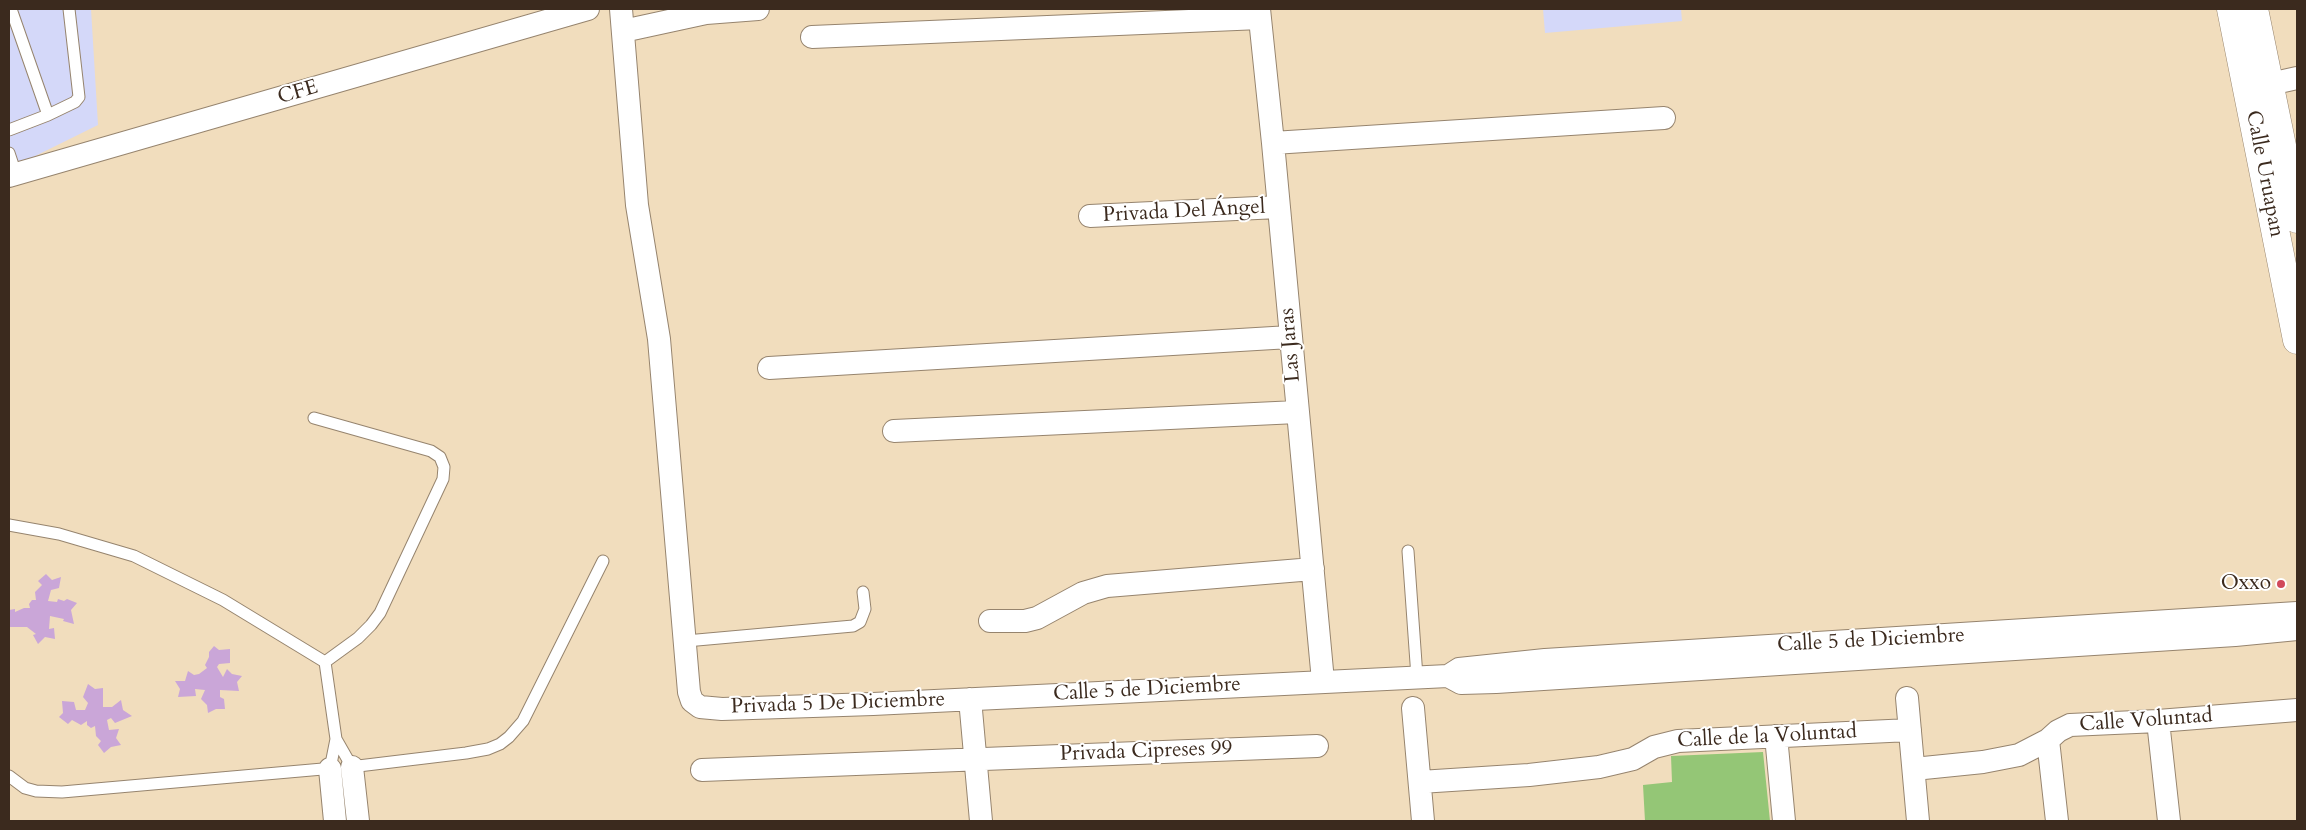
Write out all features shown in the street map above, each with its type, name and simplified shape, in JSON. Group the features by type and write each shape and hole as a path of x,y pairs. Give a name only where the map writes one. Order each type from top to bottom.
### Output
{"main road":[{"name":"Calle Uruapan","path":"2231,9 2297,340"},
{"name":"Calle Uruapan","path":"2254,9 2297,212"}],"street":[{"name":"CFE","path":"13,175 588,9"},
{"path":"686,641 659,339 637,205 622,20 758,9"},
{"path":"812,37 1260,13"},
{"name":"Las Jaras","path":"1260,13 1274,143 1278,207 1314,570 1323,681"},
{"path":"2270,84 2297,78"},
{"path":"1274,143 1664,118"},
{"name":"Privada Del Ángel","path":"1090,216 1278,207"},
{"path":"769,368 1290,338"},
{"path":"894,431 1297,412"},
{"path":"990,621 1037,618 1083,592 1107,586 1314,570"},
{"name":"Calle 5 de Diciembre","path":"1448,676 1459,669 1471,667 1545,660 2297,613"},
{"name":"Calle 5 de Diciembre","path":"970,699 1417,677 1448,676 1461,683 1496,682 2166,640 2297,629"},
{"name":"Privada 5 De Diciembre","path":"686,641 689,692 692,700 707,709 970,699"},
{"path":"1907,698 1918,821"},
{"path":"970,699 982,821"},
{"path":"1413,708 1423,821"},
{"name":"Calle Voluntad","path":"1914,770 2011,756 2048,740 2058,731 2070,725 2158,721 2297,710"},
{"path":"2158,721 2169,821"},
{"name":"Calle de la Voluntad","path":"1420,782 1529,775 1618,764 1654,747 1678,741 1910,730"},
{"path":"1776,736 1784,821"},
{"path":"2048,740 2057,821"},
{"name":"Privada Cipreses 99","path":"702,770 1317,746"},
{"path":"341,768 356,797 358,821"},
{"path":"335,821 333,799 341,768"}],"lane":[{"path":"11,9 48,115"},
{"path":"9,130 48,115 74,102 79,97 69,9"},
{"path":"9,153 13,175"},
{"path":"314,418 431,451 440,457 444,468 443,479 380,613 358,638 325,662"},
{"path":"9,525 59,534 134,556 223,600 325,662"},
{"path":"1408,551 1417,677"},
{"path":"9,776 25,788 36,791 62,792 341,768 488,749 500,744 523,721 603,561"},
{"path":"686,641 854,626 860,622 864,609 863,592"},
{"path":"325,662 341,768"},
{"path":"336,739 341,768"}],"shaded area":[{"path":"9,9 91,9 98,125 9,169"},
{"path":"1543,9 1681,9 1682,21 1545,33"}],"green space":[{"path":"1763,752 1770,821 1645,821 1643,785 1672,782 1671,756"}],"building":[{"path":"46,574 52,580 61,577 59,588 51,590 48,601 57,602 58,599 64,601 67,599 77,603 71,610 74,624 63,621 64,619 50,616 49,629 54,628 55,639 45,637 38,644 33,635 36,634 27,627 9,627 9,610 15,609 15,612 24,608 30,608 29,604 32,600 36,600 35,592 42,585 38,581"},
{"path":"214,646 219,650 230,649 230,663 219,664 217,667 223,677 227,669 232,674 242,676 237,682 239,691 220,690 220,697 224,699 225,709 216,709 208,713 207,705 201,699 205,690 195,689 196,696 178,697 180,689 175,681 185,681 188,671 194,675 207,668 205,665 209,652"},
{"path":"88,684 95,689 103,688 103,707 112,707 121,700 123,710 132,716 115,723 111,718 107,720 109,730 119,729 116,738 121,745 111,747 104,753 98,745 101,741 96,736 95,726 91,728 87,725 87,721 81,725 72,720 68,724 59,717 63,713 62,701 74,702 76,710 85,710 88,703 83,697"}],"place":[{"name":"Oxxo","path":"2281,584"}]}
